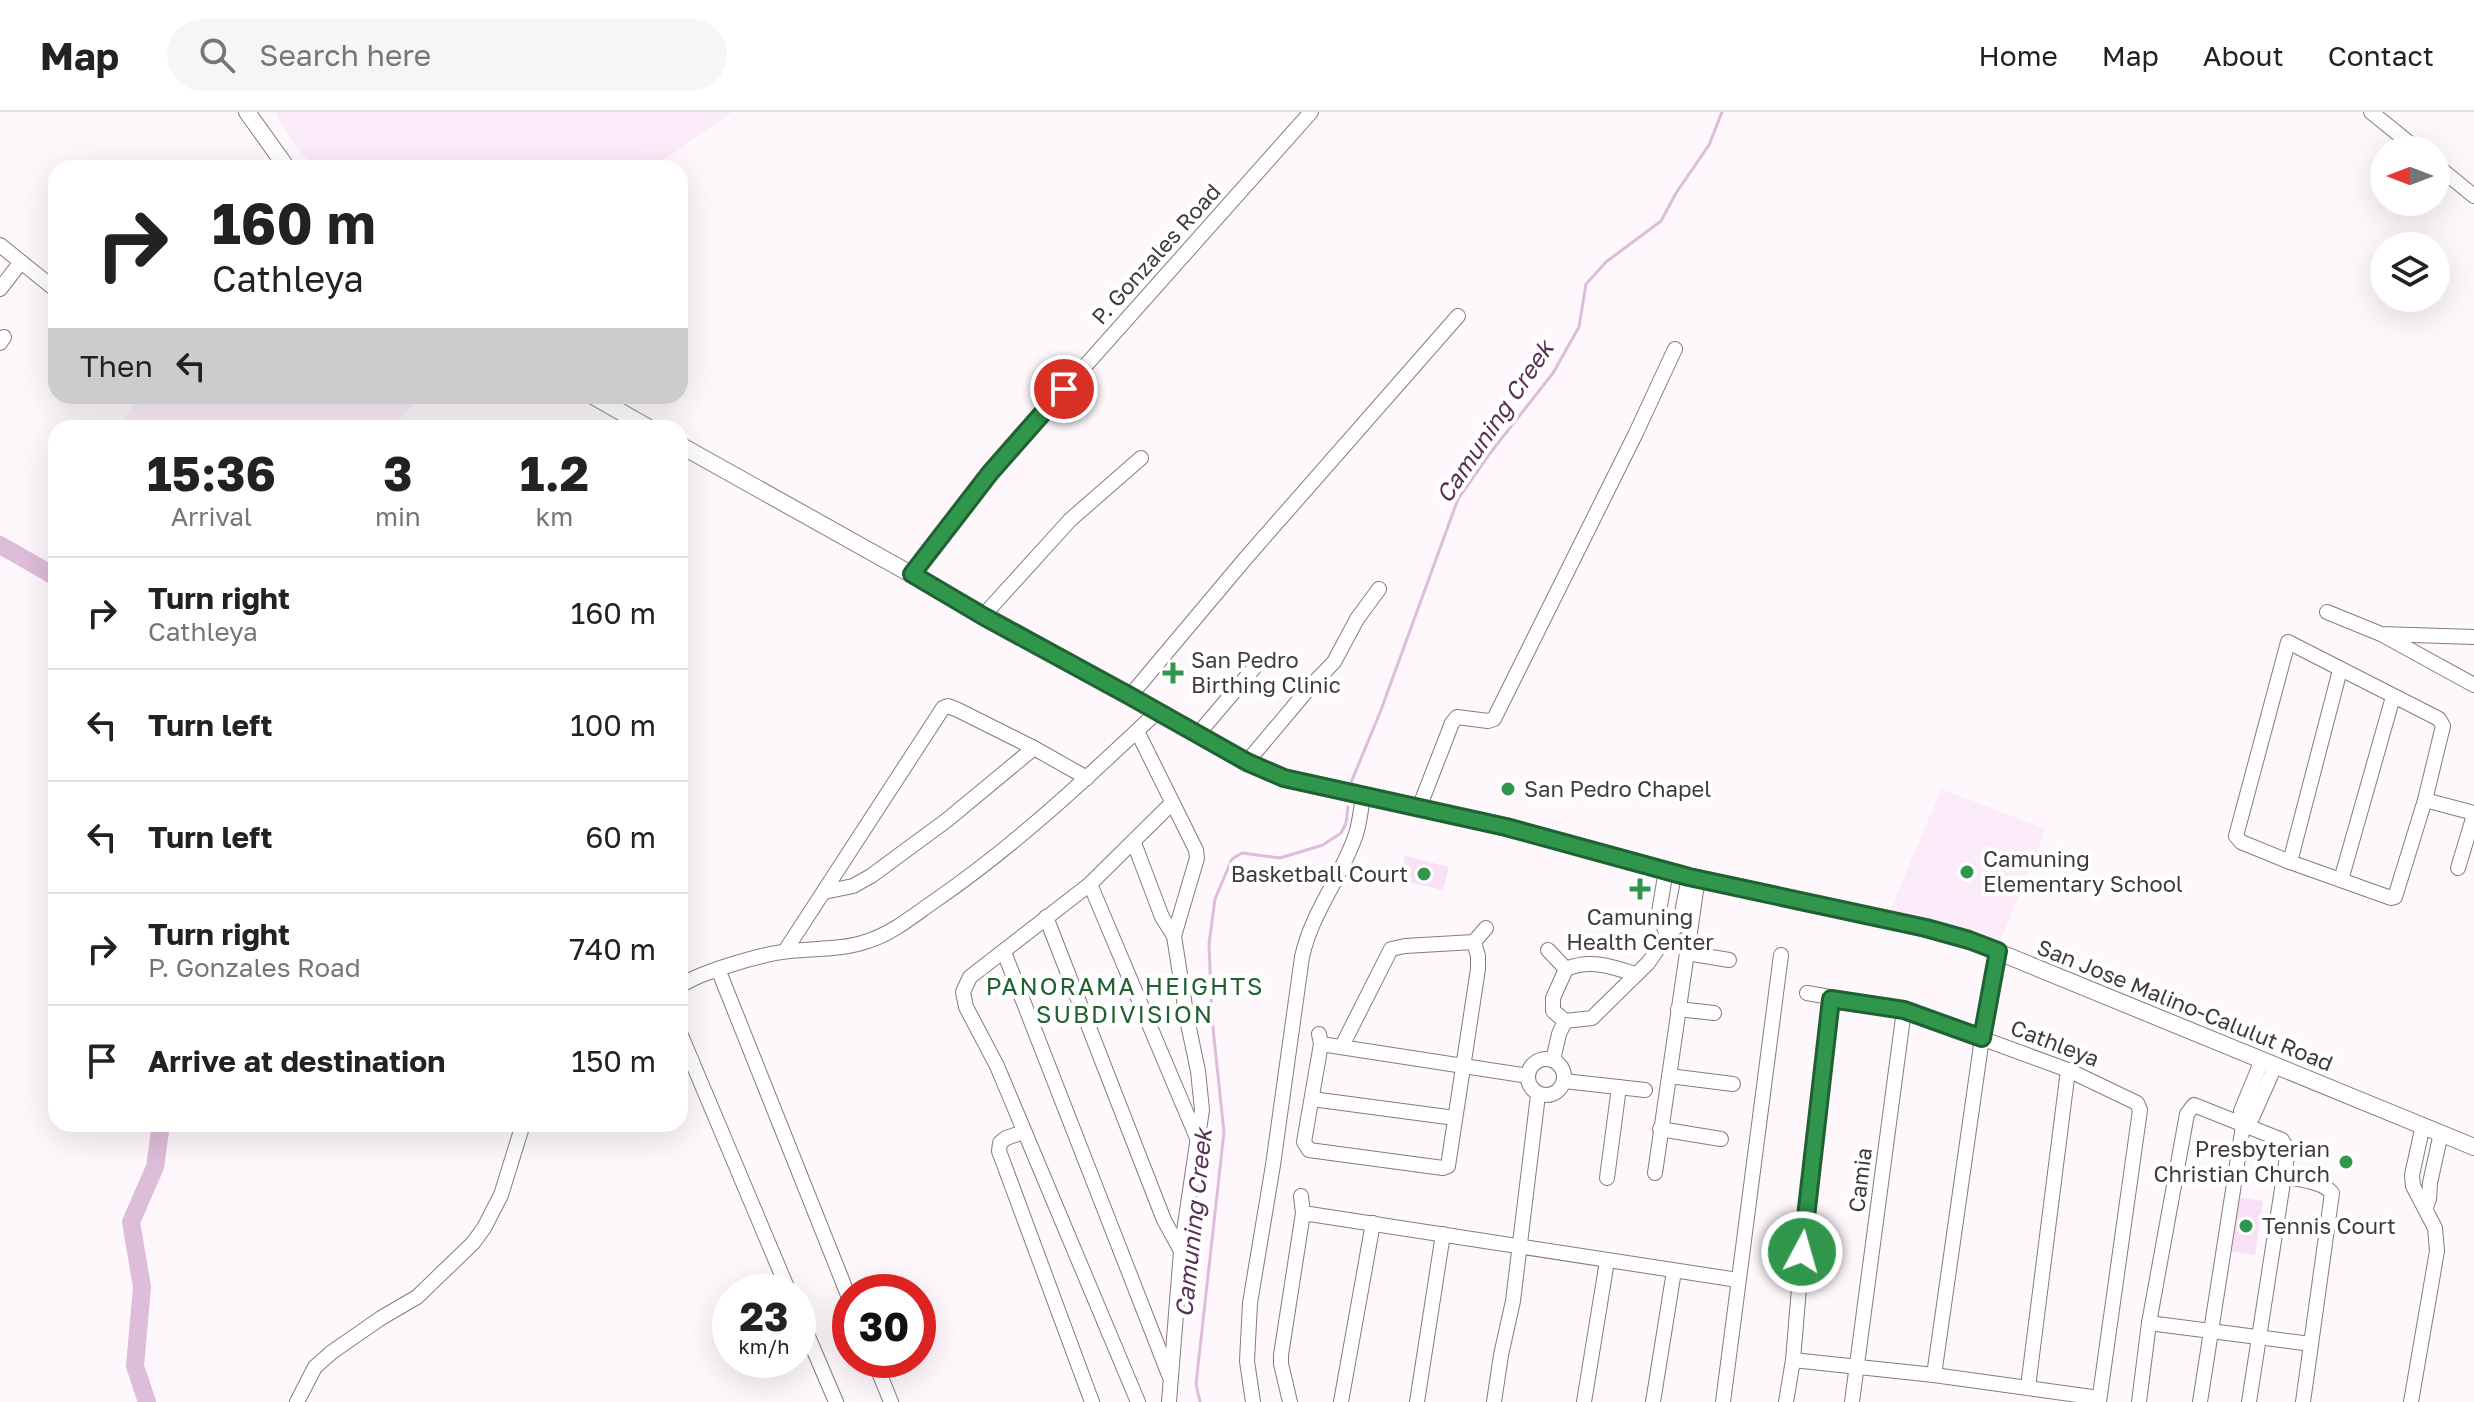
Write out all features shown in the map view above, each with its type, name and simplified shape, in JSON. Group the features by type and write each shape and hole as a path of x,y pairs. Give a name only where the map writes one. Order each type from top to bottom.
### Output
{"main road":[{"path":"247,112 281,160"},
{"path":"607,404 635,420"},
{"name":"San Jose Malino-Calulut Road","path":"688,449 1247,762 1284,778 1506,827 1694,877 1969,940 2474,1147"}],"street":[{"name":"P. Gonzales Road","path":"912,574 990,473 1311,112"},
{"path":"2371,112 2401,136"},
{"path":"2450,176 2474,196"},
{"path":"0,245 48,284"},
{"path":"0,289 21,262"},
{"path":"1130,696 1245,559 1458,316"},
{"path":"1419,808 1457,717 1494,719 1675,349"},
{"path":"983,616 1070,520 1141,458"},
{"path":"1247,762 1334,662 1357,619 1379,589"},
{"path":"2327,612 2381,634 2474,685"},
{"path":"2381,634 2474,637"},
{"path":"2288,642 2393,697 2439,719 2443,726 2425,800 2395,897 2241,842 2236,836 2288,642"},
{"path":"1198,734 1254,668"},
{"path":"2290,862 2340,670"},
{"path":"2341,880 2393,697"},
{"path":"785,951 943,708 948,706 1087,778"},
{"path":"688,980 785,951 842,947 892,931 968,878 1062,802 1158,711"},
{"path":"1137,731 1196,850 1197,858 1174,936"},
{"path":"824,892 853,886 871,876 947,820 1034,748"},
{"path":"1253,1402 1247,1361 1250,1303 1302,957 1307,933 1355,835 1363,796"},
{"path":"2425,800 2474,814 2465,861"},
{"path":"1138,1402 997,1066 966,1007 963,992 970,977 1090,884 1172,803"},
{"path":"1134,843 1162,917 1174,936 1202,1110 1181,1251 1169,1402"},
{"path":"1666,870 1659,912 1667,936"},
{"path":"1635,974 1594,963 1566,969 1553,998 1553,1011 1565,1021 1592,1018 1611,1001 1648,963 1680,923 1694,877"},
{"path":"1655,1173 1687,953 1694,877"},
{"path":"1090,884 1198,1140"},
{"path":"1046,917 1164,1220 1181,1251"},
{"path":"1342,1046 1391,949 1474,942 1486,928"},
{"path":"1474,942 1478,969 1462,1064 1450,1162 1443,1168 1309,1150 1304,1142 1320,1039 1342,1046 1462,1064 1528,1076"},
{"path":"1548,950 1566,969"},
{"path":"1934,1375 1982,1038 1998,951"},
{"path":"1004,952 1171,1379"},
{"path":"1687,953 1729,960"},
{"path":"1723,1402 1781,955"},
{"path":"718,969 840,1274"},
{"name":"Cathleya","path":"1807,993 1904,1010 2068,1070 2134,1100 2140,1110 2099,1400"},
{"path":"1786,1402 1831,999"},
{"path":"1678,1009 1714,1013"},
{"name":"Camia","path":"1852,1402 1904,1010"},
{"path":"1553,1060 1565,1021"},
{"path":"688,1052 781,1274"},
{"path":"1494,1402 1513,1301 1538,1095 1530,1086 1529,1070 1541,1059 1553,1060 1562,1070 1564,1081 1552,1094 1538,1095"},
{"path":"2200,1402 2243,1126 2241,1111 2256,1092 2268,1063"},
{"path":"2028,1387 2068,1070"},
{"path":"1669,1076 1733,1084"},
{"path":"1564,1081 1645,1090"},
{"path":"1607,1178 1619,1087"},
{"path":"1312,1099 1455,1118"},
{"path":"2139,1402 2149,1323 2188,1110 2194,1105 2282,1140 2288,1150 2249,1402"},
{"path":"2411,1402 2437,1251 2435,1228 2413,1186 2412,1175 2423,1125"},
{"path":"1660,1129 1721,1139"},
{"path":"297,1402 315,1367 332,1352 417,1297 473,1243 501,1195 521,1132"},
{"path":"1024,1132 1006,1138 1000,1143 999,1151 1092,1402"},
{"path":"2426,1207 2441,1133"},
{"path":"2416,1157 2435,1161"},
{"path":"2284,1176 2320,1185 2332,1193 2303,1402"},
{"path":"1290,1402 1281,1355 1303,1213 1301,1196"},
{"path":"1303,1213 1738,1280"},
{"path":"1341,1402 1373,1223"},
{"path":"1417,1402 1443,1234"},
{"path":"1584,1402 1607,1261"},
{"path":"1653,1402 1674,1271"},
{"path":"2149,1323 2311,1344"},
{"path":"816,1355 836,1402"},
{"path":"1793,1360 2028,1387 2099,1400"},
{"path":"881,1378 891,1402"}],"shaded area":[{"path":"275,112 732,112 663,160 307,160"},
{"path":"136,404 412,404 400,420 123,420"},
{"name":"Camuning Elementary School","path":"1941,789 2046,829 1998,947 1890,911"},
{"name":"Basketball Court","path":"1405,856 1449,867 1443,890 1400,880"},
{"name":"Tennis Court","path":"2237,1197 2263,1201 2255,1255 2229,1251"}],"waterway":[{"name":"Camuning Creek","path":"1350,785 1381,710 1458,499 1553,373 1579,327 1586,284 1606,262 1661,221 1709,145 1722,112"},
{"path":"0,545 48,572"},
{"name":"Camuning Creek","path":"1200,1402 1196,1384 1224,1132 1212,1019 1209,944 1215,899 1232,859 1242,853 1280,858 1323,845 1341,833 1348,807"},
{"path":"147,1402 135,1366 142,1287 131,1222 155,1167 160,1132"}],"place":[{"name":"San Pedro Birthing Clinic","path":"1173,673"},
{"name":"San Pedro Chapel","path":"1508,789"},
{"name":"Camuning Elementary School","path":"1967,872"},
{"name":"Basketball Court","path":"1424,874"},
{"name":"Camuning Health Center","path":"1640,889"},
{"name":"Presbyterian Christian Church","path":"2346,1162"},
{"name":"Tennis Court","path":"2246,1226"}],"district":[{"name":"PANORAMA HEIGHTS SUBDIVISION","path":"1125,1001"}],"route":[{"path":"1064,389 990,473 912,574 1247,762 1284,778 1506,827 1689,877 1926,928 1998,951 1982,1038 1904,1010 1831,999 1802,1252"}]}
